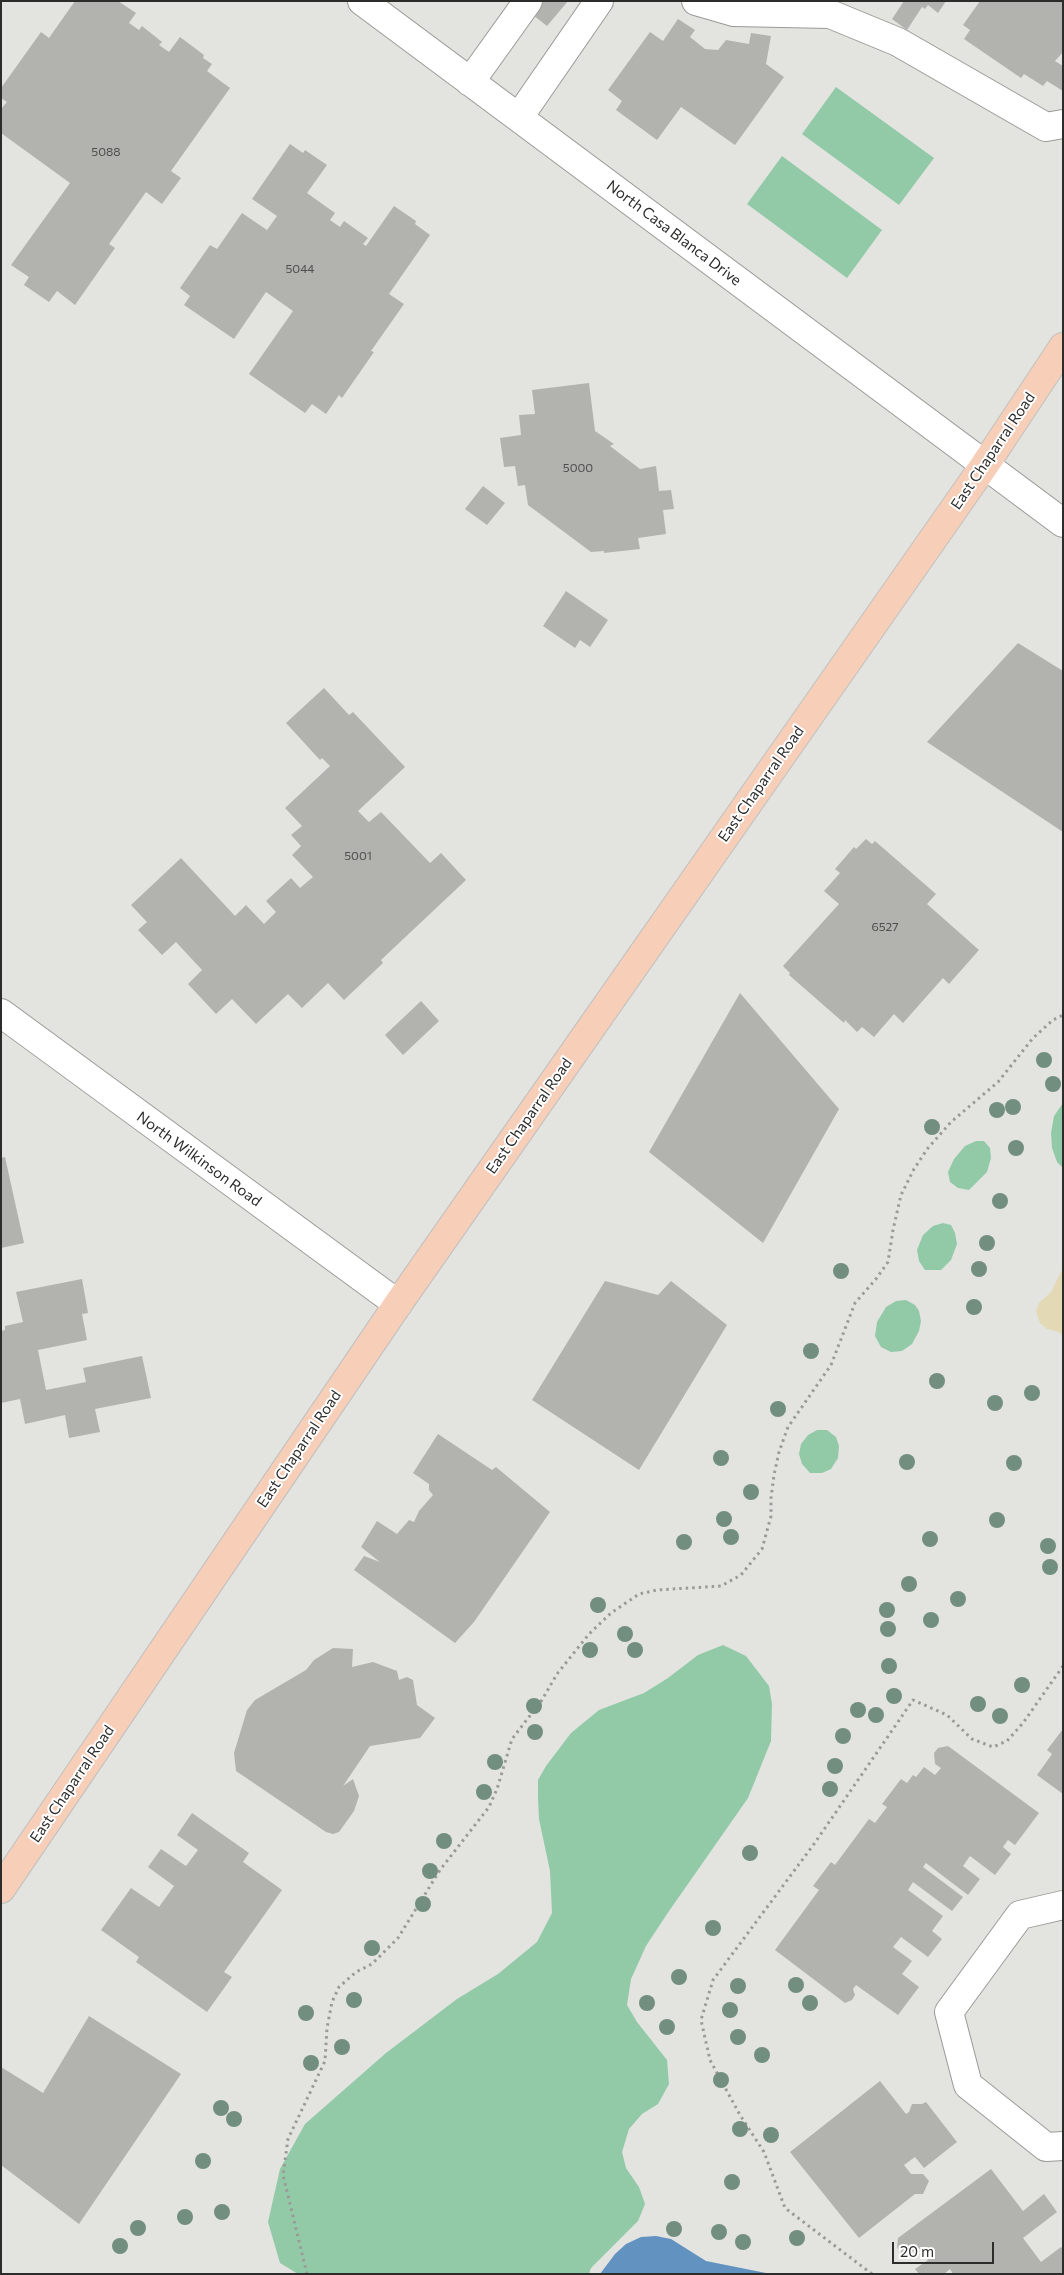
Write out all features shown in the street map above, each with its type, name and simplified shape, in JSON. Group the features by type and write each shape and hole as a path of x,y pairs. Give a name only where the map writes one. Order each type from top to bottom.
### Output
{"main road":[{"name":"East Chaparral Road","path":"1,1889 398,1304 984,466 1063,346"}],"street":[{"name":"North Casa Blanca Drive","path":"362,1 1063,523"},
{"path":"470,82 528,1"},
{"path":"519,118 599,1"},
{"path":"696,1 734,12 830,14 898,42 1046,127 1063,124"},
{"name":"North Wilkinson Road","path":"1,1014 398,1304"},
{"path":"1063,1905 1020,1915 949,2012 968,2085 1046,2147 1063,2146"}],"path":[{"path":"307,2274 284,2175 288,2140 325,2061 327,2028 332,2002 339,1987 356,1972 372,1964 398,1938 440,1870 489,1806 497,1790 512,1739 542,1700 557,1674 589,1634 612,1613 639,1594 682,1588 721,1586 741,1575 762,1549 771,1516 774,1475 788,1427 831,1365 855,1303 888,1262 901,1196 914,1169 928,1148 952,1122 998,1082 1033,1038 1053,1020 1063,1014"},
{"path":"872,2274 784,2208 764,2152 740,2115 710,2060 701,2020 713,1980 814,1844 913,1700 947,1715 972,1739 993,1747 1007,1741 1023,1723 1063,1666"}],"green space":[{"path":"836,87 934,158 899,205 802,134"},
{"path":"782,156 882,230 847,278 747,204"},
{"path":"1063,1103 1063,1168 1057,1162 1052,1148 1051,1133 1054,1116"},
{"path":"976,1141 984,1141 990,1148 991,1158 987,1172 969,1190 958,1188 950,1182 948,1172 954,1159 965,1146"},
{"path":"943,1223 951,1225 955,1233 957,1244 951,1260 941,1270 925,1270 919,1261 917,1250 923,1235 933,1226"},
{"path":"906,1300 915,1305 919,1311 921,1321 919,1331 912,1344 902,1351 891,1352 881,1347 875,1336 877,1322 886,1307 896,1301"},
{"path":"817,1430 827,1430 836,1437 839,1446 838,1458 831,1469 822,1473 810,1473 802,1464 799,1454 801,1444 808,1435"},
{"path":"723,1645 746,1656 769,1686 772,1704 771,1741 748,1798 646,1946 631,1979 627,2005 637,2022 667,2060 669,2084 658,2104 642,2114 629,2129 622,2152 626,2168 639,2187 645,2204 638,2221 591,2268 589,2274 298,2274 280,2263 268,2222 280,2169 305,2124 386,2053 457,1999 498,1974 537,1942 552,1913 550,1871 539,1819 538,1798 538,1780 546,1766 571,1733 599,1710 644,1693 668,1678 698,1655"}],"sand":[{"path":"1063,1268 1063,1337 1059,1332 1047,1329 1040,1323 1036,1311 1039,1303 1051,1292"}],"water":[{"path":"656,2236 671,2239 706,2261 771,2274 600,2274 615,2254 626,2244 641,2237"}],"building":[{"path":"75,1 118,1 136,13 129,23 139,30 142,26 162,42 159,45 169,52 180,37 204,55 203,58 212,64 207,71 230,88 171,171 181,178 162,204 146,192 109,244 115,248 75,305 57,291 49,302 24,285 29,277 11,265 70,183 1,133 1,109 7,102 1,98 1,88 41,32 49,38"},
{"path":"544,1 568,1 547,26 533,15"},
{"path":"904,1 946,1 938,13 928,5 925,9 922,7 907,30 892,19"},
{"path":"980,1 1063,1 1063,52 1055,61 1063,66 1063,91 1047,81 1043,86 1024,74 1021,78 964,39 970,30 963,25"},
{"path":"678,19 695,30 690,37 705,49 718,50 726,40 749,44 751,33 771,36 766,64 784,77 735,145 681,107 657,140 616,110 622,101 608,90 650,32 663,41"},
{"path":"290,144 303,153 305,150 327,165 307,193 335,213 330,220 340,227 344,221 368,238 363,244 366,246 394,206 416,221 415,224 430,235 389,294 404,304 371,351 374,352 342,398 339,395 326,414 312,404 305,413 249,374 293,311 266,292 234,339 184,305 190,296 180,288 210,245 217,249 242,213 267,230 277,216 252,199"},
{"path":"589,383 595,431 614,444 610,446 640,469 656,466 659,491 671,490 674,509 663,510 666,534 638,538 640,549 604,553 604,551 591,552 528,505 525,485 518,486 515,466 504,467 500,438 521,435 519,415 535,414 532,390"},
{"path":"483,486 505,503 487,525 465,509"},
{"path":"566,591 608,620 590,647 580,640 575,648 543,626"},
{"path":"1018,643 1063,671 1063,832 927,742"},
{"path":"324,688 349,715 353,712 405,767 358,811 369,822 381,812 430,863 441,853 466,880 381,960 383,963 344,1000 328,983 302,1008 288,994 256,1024 232,999 216,1014 188,984 202,970 176,942 162,955 138,930 147,922 131,905 181,858 235,916 246,905 264,924 276,912 266,901 291,878 300,888 313,877 292,855 301,846 291,835 302,826 285,808 330,766 322,758 320,760 286,723"},
{"path":"866,839 872,844 875,841 936,894 927,904 979,950 949,984 943,978 903,1023 894,1014 874,1037 862,1027 857,1032 845,1020 844,1023 789,975 790,973 783,966 839,904 824,891 840,873 835,869 854,847 856,849"},
{"path":"740,993 839,1109 763,1243 649,1152"},
{"path":"421,1001 439,1021 403,1055 385,1035"},
{"path":"5,1157 24,1243 1,1248 1,1158"},
{"path":"82,1279 88,1313 82,1314 87,1340 38,1350 46,1390 86,1382 83,1368 142,1356 151,1398 95,1409 100,1432 69,1438 65,1415 25,1424 20,1399 1,1403 1,1331 5,1330 5,1326 23,1322 16,1292"},
{"path":"605,1281 658,1295 671,1281 727,1325 639,1470 532,1400"},
{"path":"438,1434 492,1470 496,1467 550,1512 474,1622 455,1643 354,1570 364,1556 380,1562 361,1547 377,1521 397,1534 409,1520 414,1522 419,1511 433,1495 429,1490 429,1484 413,1473"},
{"path":"333,1648 353,1649 352,1667 373,1662 397,1671 399,1680 407,1677 413,1680 417,1705 435,1718 420,1738 370,1746 343,1786 353,1779 359,1796 354,1811 339,1832 333,1834 326,1832 236,1771 234,1753 247,1710 255,1700 306,1670 314,1660"},
{"path":"1063,1729 1063,1794 1037,1775 1052,1754 1047,1750"},
{"path":"948,1746 1039,1813 1015,1845 1008,1840 1003,1847 1011,1854 995,1875 970,1856 963,1866 980,1879 968,1895 926,1863 923,1867 963,1897 952,1911 913,1882 908,1890 943,1916 932,1931 942,1939 928,1957 901,1937 893,1947 912,1961 902,1974 919,1987 898,2015 856,1985 853,1989 855,1995 852,2000 845,2003 775,1950 819,1890 813,1886 831,1862 835,1865 869,1819 875,1823 887,1807 882,1804 901,1779 907,1783 913,1775 916,1777 924,1767 935,1775 941,1768 935,1764 934,1753 938,1748"},
{"path":"192,1813 249,1853 243,1862 282,1890 224,1972 232,1977 207,2012 136,1962 139,1957 101,1930 131,1888 159,1907 174,1886 148,1867 161,1849 186,1866 198,1850 177,1835"},
{"path":"89,2016 181,2074 79,2224 1,2165 1,2067 43,2093"},
{"path":"880,2081 906,2114 909,2112 912,2104 926,2102 957,2142 924,2168 915,2157 904,2165 911,2174 923,2174 929,2181 923,2194 915,2194 859,2238 790,2152"},
{"path":"991,2169 1023,2211 1044,2194 1057,2212 1023,2238 1041,2262 1061,2247 1063,2249 1063,2274 953,2274 950,2269 944,2274 919,2274 915,2269 928,2260 919,2248 910,2254 902,2253 897,2247 898,2238"}]}
